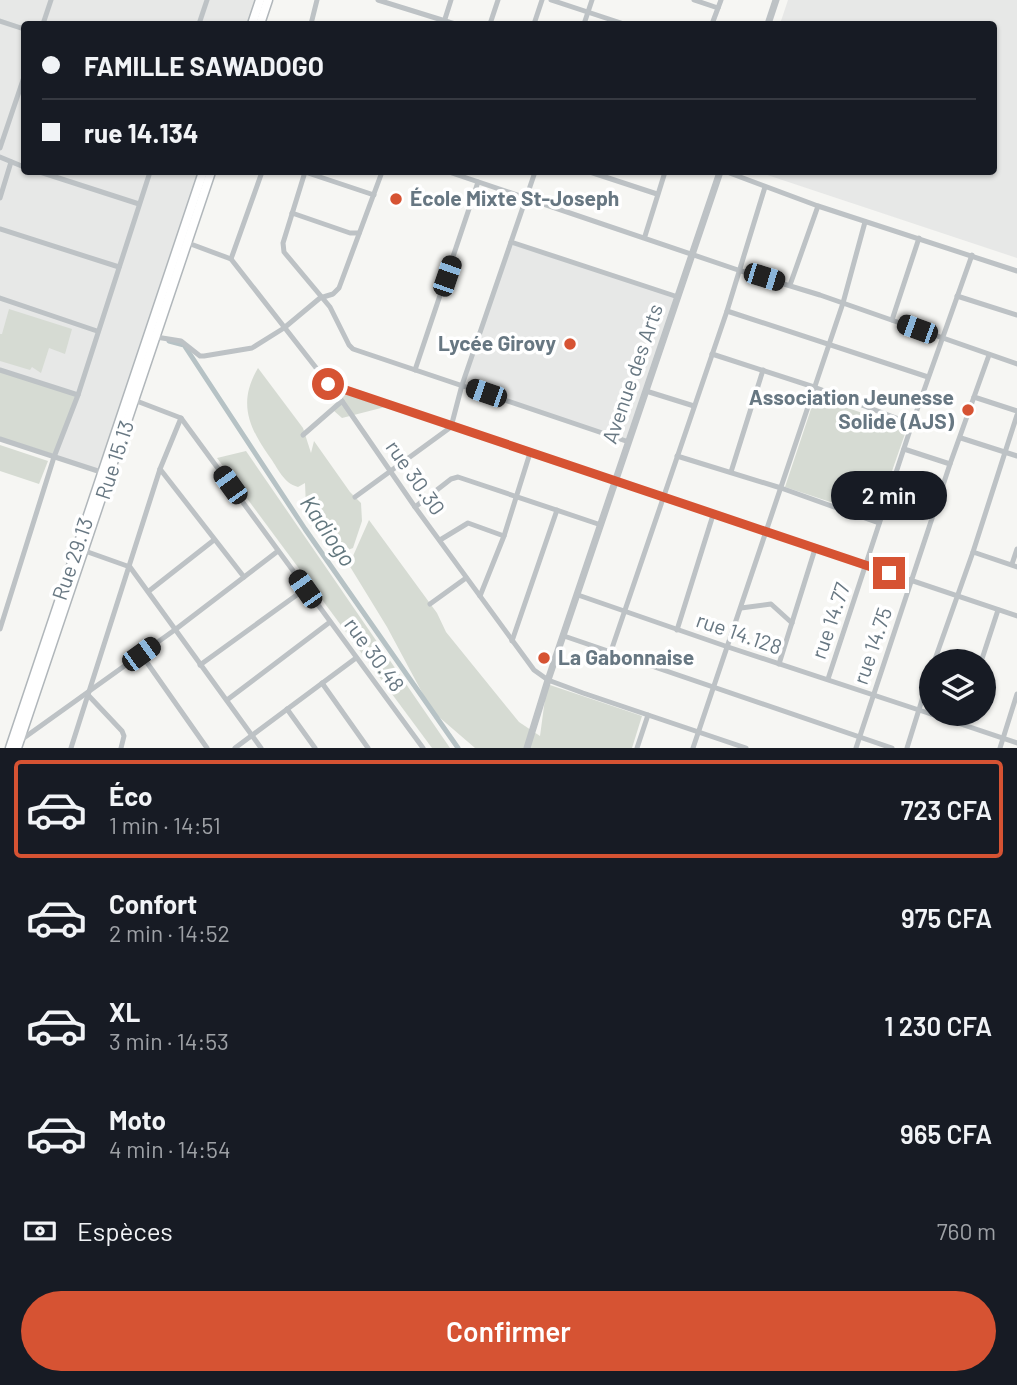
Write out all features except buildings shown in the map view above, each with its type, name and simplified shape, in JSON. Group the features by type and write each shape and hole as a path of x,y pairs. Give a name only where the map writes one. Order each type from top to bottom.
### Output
{"main road":[{"path":"254,21 261,0"},
{"path":"261,21 268,0"},
{"name":"Rue 29.13","path":"10,748 107,474 202,175"},
{"name":"Rue 15.13","path":"19,745 85,551 107,474 210,175"}],"street":[{"path":"44,21 51,0"},
{"path":"200,21 207,0"},
{"path":"311,21 317,0"},
{"path":"378,0 438,21"},
{"path":"402,8 405,0"},
{"path":"445,21 451,0"},
{"path":"491,21 498,0"},
{"path":"535,21 542,0"},
{"path":"551,0 615,21"},
{"path":"585,21 592,0"},
{"path":"694,0 718,8"},
{"path":"713,21 720,0"},
{"path":"769,21 776,0"},
{"path":"0,21 21,28"},
{"path":"0,148 21,86"},
{"path":"0,157 21,165"},
{"path":"0,198 11,162"},
{"path":"49,175 139,204"},
{"path":"0,629 148,175"},
{"path":"188,243 231,259 261,175"},
{"path":"304,175 284,243 284,252 330,307 333,317 353,349 629,442"},
{"path":"314,175 374,195"},
{"path":"156,337 181,341 200,356 252,348 284,328 320,298 333,294 339,288 381,175"},
{"path":"458,175 645,236 1017,364"},
{"path":"355,497 451,427 462,385 534,175"},
{"path":"599,175 657,194"},
{"path":"645,236 663,175"},
{"name":"Avenue des Arts","path":"527,748 719,175"},
{"path":"735,175 865,222 1017,271"},
{"path":"415,370 478,182"},
{"path":"610,654 727,310 765,187"},
{"path":"790,285 818,206"},
{"path":"292,213 350,233 359,233"},
{"path":"693,748 843,303 865,222"},
{"path":"0,229 119,267"},
{"path":"892,320 919,238"},
{"path":"510,242 678,297"},
{"name":"rue 14.77","path":"828,679 912,424 972,255"},
{"name":"rue 30.30","path":"231,259 342,401 512,641 534,670 548,680"},
{"path":"957,296 1017,315"},
{"path":"0,298 97,331"},
{"path":"727,310 928,377"},
{"path":"712,354 814,387 912,424"},
{"name":"rue 14.75","path":"856,748 989,355"},
{"path":"0,370 78,395"},
{"path":"731,472 763,370"},
{"path":"328,384 1017,616"},
{"path":"646,391 694,406"},
{"path":"938,649 974,552 1017,413 974,397"},
{"path":"71,748 91,693 160,469 181,418 134,400"},
{"path":"303,435 342,401"},
{"name":"rue 30.48","path":"181,418 423,748"},
{"path":"961,438 1017,456"},
{"path":"0,439 107,474"},
{"path":"904,449 950,464"},
{"path":"480,596 504,536 530,453"},
{"path":"677,456 781,488 880,523"},
{"path":"160,469 244,577"},
{"path":"415,507 455,478 600,524"},
{"path":"512,641 557,510"},
{"path":"677,629 713,515"},
{"path":"440,540 468,523 504,536"},
{"path":"149,591 214,540"},
{"path":"779,664 815,549"},
{"path":"974,552 1014,566 1017,549"},
{"path":"85,551 130,567 261,748"},
{"path":"19,745 278,551"},
{"path":"430,604 466,578"},
{"path":"200,665 305,589"},
{"name":"rue 14.128","path":"578,595 918,710"},
{"path":"741,608 771,604 792,623"},
{"path":"985,649 998,610"},
{"path":"227,700 330,622"},
{"path":"564,636 610,654 892,748"},
{"path":"141,654 208,748"},
{"path":"235,748 356,658"},
{"path":"548,680 746,748"},
{"path":"322,683 368,748"},
{"path":"91,693 122,731 124,736 121,748"},
{"path":"1000,748 1017,694"},
{"path":"907,748 919,707"},
{"path":"287,709 315,748"},
{"path":"637,748 648,715"},
{"name":"rue 14.128","path":"968,726 1017,743"}],"shaded area":[{"path":"0,0 260,0 253,21 21,21 21,175 202,175 103,472 0,438"},
{"path":"788,0 1017,0 1017,258 767,175 997,175 997,21 781,21"},
{"name":"Lycée Girovy","path":"511,244 678,297 627,444 464,385"},
{"path":"9,309 72,329 65,354 49,348 41,373 32,367 30,370 0,361 0,334"},
{"path":"258,368 303,428 311,453 314,441 350,492 361,503 362,521 353,548 340,553 306,507 305,483 298,487 285,479 256,434 248,414 247,403 248,392"},
{"path":"0,370 77,395 53,454 0,437"},
{"path":"335,388 384,404 385,407 342,418 333,410 344,401"},
{"path":"815,397 907,428 876,517 785,487"},
{"path":"0,445 48,461 39,484 0,471"},
{"path":"246,451 450,748 432,748 217,458"},
{"path":"369,520 437,613 446,632 519,722 540,736 547,684 642,716 632,748 475,748 432,711 387,627 349,565"}],"waterway":[{"name":"Kadiogo","path":"169,341 184,345 305,529 458,748"}],"place":[{"name":"École Mixte St-Joseph","path":"396,199"},
{"name":"Lycée Girovy","path":"570,344"},
{"name":"Association Jeunesse Solide (AJS)","path":"968,410"},
{"name":"La Gabonnaise","path":"544,658"}],"route":[{"path":"328,384 889,573"}]}
